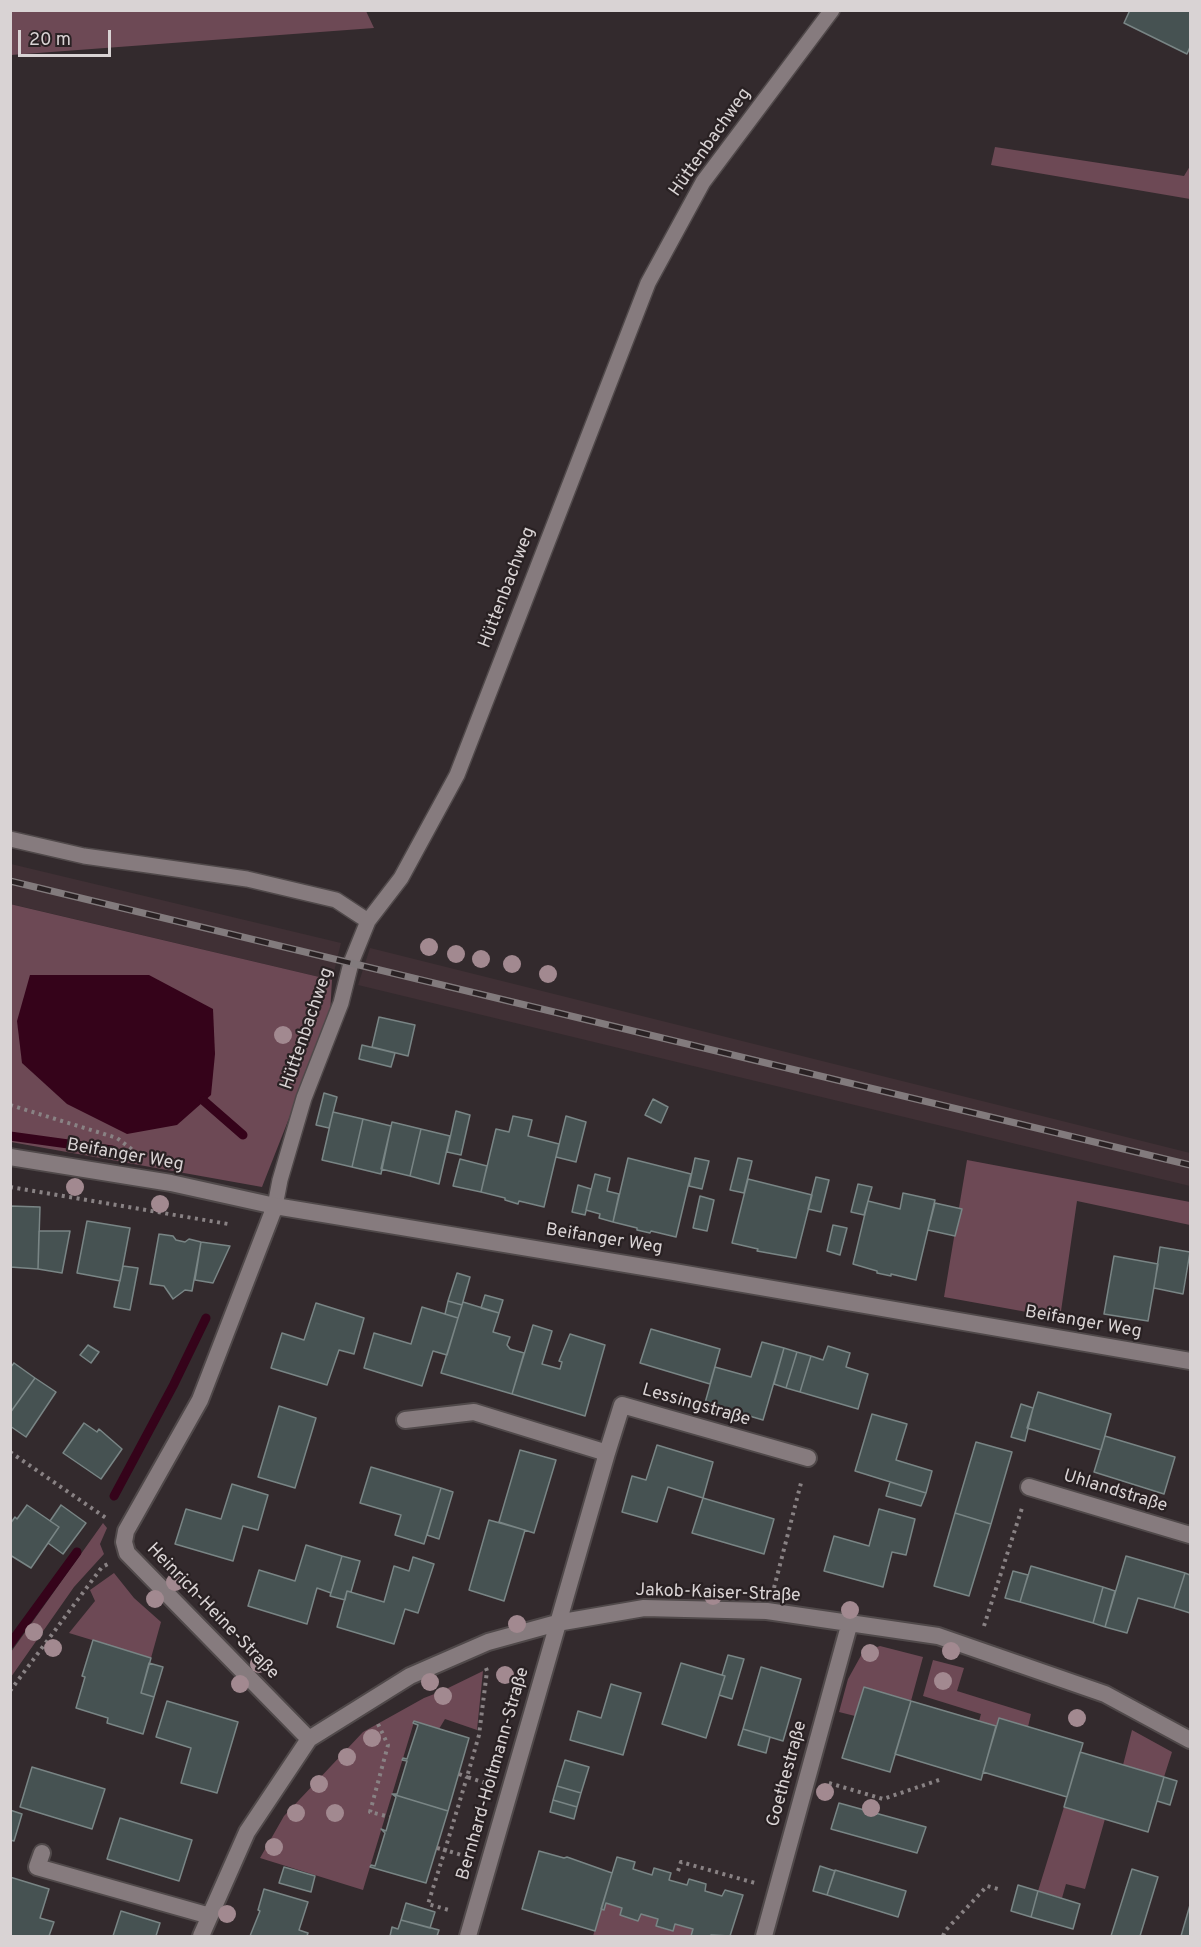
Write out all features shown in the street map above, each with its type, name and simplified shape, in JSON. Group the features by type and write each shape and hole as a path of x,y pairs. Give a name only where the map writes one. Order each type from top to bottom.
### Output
{"street":[{"name":"Beifanger Weg","path":"10,1157 171,1182 275,1206 1191,1361"},
{"path":"126,1531 200,1400 275,1206"},
{"name":"Lessingstraße","path":"557,1623 622,1405 808,1458"},
{"path":"405,1420 474,1412 607,1453"},
{"name":"Uhlandstraße","path":"1029,1487 1191,1535"},
{"name":"Heinrich-Heine-Straße","path":"126,1531 124,1542 127,1553 309,1739"},
{"name":"Jakob-Kaiser-Straße","path":"201,1936 247,1832 309,1739 410,1677 488,1642 557,1623 644,1608 767,1611 938,1636 1105,1694 1191,1740"},
{"name":"Goethestraße","path":"764,1936 850,1622"},
{"name":"Bernhard-Holtmann-Straße","path":"468,1936 557,1623"},
{"path":"42,1853 37,1867 210,1916"}],"lane":[{"name":"Hüttenbachweg","path":"275,1206 280,1180 304,1098 341,1003 351,963 368,921 400,878 457,776 648,283 703,182 832,10"},
{"path":"10,839 84,856 247,879 336,900 368,921"}],"path":[{"path":"10,1105 117,1138 134,1151 144,1153"},
{"path":"10,1187 228,1224 237,1220"},
{"path":"10,1452 126,1531"},
{"path":"767,1611 808,1458"},
{"path":"977,1649 1029,1487"},
{"path":"10,1692 102,1567"},
{"path":"473,1918 428,1904 479,1735 487,1671 476,1647"},
{"path":"378,1724 388,1745 370,1812 390,1817"},
{"path":"459,1774 510,1790"},
{"path":"808,1778 883,1799 942,1779"},
{"path":"437,1848 489,1864"},
{"path":"678,1871 681,1862 776,1889"},
{"path":"943,1936 945,1931 987,1886 998,1889"}],"shaded area":[{"path":"10,11 366,11 374,28 11,55"},
{"path":"995,147 1184,176 1190,166 1190,199 991,165"},
{"path":"11,864 341,943 332,980 11,904"},
{"path":"10,904 332,980 330,1014 262,1187 11,1142"},
{"path":"370,948 1190,1153 1190,1186 358,985"},
{"path":"30,975 149,975 213,1009 215,1054 211,1095 177,1125 127,1134 67,1104 22,1063 17,1021"},
{"path":"967,1160 1190,1202 1190,1225 1077,1201 1060,1318 944,1297"},
{"path":"103,1523 107,1528 100,1544 104,1554 74,1587 11,1677 11,1652"},
{"path":"114,1573 134,1598 161,1622 151,1658 69,1633 95,1601 90,1590"},
{"path":"880,1646 923,1657 911,1701 864,1687 855,1716 839,1712 848,1679 863,1652"},
{"path":"933,1660 964,1668 957,1691 1031,1714 1028,1727 999,1718 996,1726 979,1721 981,1714 923,1696"},
{"path":"483,1671 477,1730 445,1719 439,1729 414,1722 363,1890 260,1858 284,1816 363,1732 424,1698"},
{"path":"1132,1730 1172,1752 1164,1777 1123,1765"},
{"path":"1064,1807 1105,1819 1085,1889 1066,1884 1062,1898 1038,1891"},
{"path":"606,1903 622,1908 621,1915 638,1921 641,1914 658,1919 656,1926 672,1931 675,1924 693,1929 691,1936 593,1936 601,1909 604,1910"}],"building":[{"path":"1130,10 1190,10 1190,47 1187,54 1124,23"},
{"path":"379,1017 415,1025 408,1056 372,1047"},
{"path":"362,1045 395,1053 391,1067 359,1059"},
{"path":"324,1093 337,1097 329,1128 316,1125"},
{"path":"653,1099 668,1107 661,1123 645,1115"},
{"path":"456,1111 470,1115 461,1155 447,1152"},
{"path":"333,1112 363,1119 352,1167 322,1160"},
{"path":"513,1116 532,1120 528,1136 559,1144 544,1207 519,1201 518,1204 481,1192 496,1129 509,1132"},
{"path":"566,1116 586,1122 576,1162 556,1157"},
{"path":"363,1119 391,1126 381,1174 352,1167"},
{"path":"392,1122 421,1129 410,1176 381,1169"},
{"path":"421,1129 450,1136 439,1184 410,1176"},
{"path":"628,1158 691,1174 676,1237 637,1230 637,1228 613,1222"},
{"path":"695,1158 709,1161 702,1189 689,1186"},
{"path":"738,1158 752,1161 744,1193 730,1190"},
{"path":"460,1159 487,1166 481,1192 453,1186"},
{"path":"595,1174 610,1178 607,1191 619,1194 613,1222 599,1218 600,1214 586,1210"},
{"path":"816,1177 829,1180 821,1212 808,1209"},
{"path":"748,1179 812,1195 796,1258 757,1251 758,1249 732,1243"},
{"path":"858,1184 872,1187 864,1215 851,1212"},
{"path":"578,1185 591,1189 585,1215 572,1212"},
{"path":"903,1193 935,1200 916,1280 877,1273 877,1271 853,1264 868,1201 900,1209"},
{"path":"700,1196 714,1200 707,1231 693,1228"},
{"path":"935,1203 962,1209 955,1236 928,1230"},
{"path":"10,1206 40,1207 38,1269 10,1267"},
{"path":"87,1221 130,1228 120,1281 77,1273"},
{"path":"833,1225 847,1228 840,1255 827,1251"},
{"path":"39,1231 70,1231 62,1273 38,1269"},
{"path":"159,1234 173,1236 176,1240 185,1242 189,1239 201,1242 192,1291 185,1290 173,1299 164,1286 150,1284"},
{"path":"201,1242 230,1246 213,1283 195,1280"},
{"path":"1160,1247 1190,1252 1183,1294 1154,1288"},
{"path":"1114,1256 1158,1264 1148,1321 1104,1314"},
{"path":"123,1266 138,1268 130,1310 114,1307"},
{"path":"457,1273 470,1277 462,1305 448,1301"},
{"path":"485,1295 503,1300 499,1313 481,1308"},
{"path":"448,1301 462,1305 458,1318 445,1314"},
{"path":"463,1302 499,1313 493,1332 510,1337 507,1345 510,1349 524,1353 512,1394 441,1373"},
{"path":"316,1303 364,1318 354,1354 339,1350 327,1385 271,1368 282,1333 304,1340"},
{"path":"422,1307 458,1318 447,1355 433,1351 422,1386 364,1368 374,1333 411,1344"},
{"path":"533,1325 552,1331 542,1364 560,1369 562,1362 559,1361 570,1334 605,1345 585,1416 512,1394"},
{"path":"651,1329 720,1349 710,1384 640,1363"},
{"path":"762,1342 784,1348 763,1420 705,1403 715,1367 751,1377"},
{"path":"88,1345 99,1352 91,1363 80,1355"},
{"path":"828,1346 850,1353 846,1367 868,1374 858,1409 800,1392 811,1356 823,1360"},
{"path":"784,1348 797,1352 786,1388 774,1384"},
{"path":"797,1352 811,1356 800,1392 786,1388"},
{"path":"14,1363 35,1378 10,1413 10,1368"},
{"path":"35,1378 56,1392 26,1437 10,1426 10,1413"},
{"path":"1038,1392 1111,1414 1101,1450 1027,1428"},
{"path":"1021,1404 1033,1408 1025,1441 1011,1437"},
{"path":"279,1406 316,1418 295,1488 258,1477"},
{"path":"872,1414 907,1424 896,1460 932,1471 926,1493 855,1471"},
{"path":"84,1423 97,1432 99,1429 122,1449 101,1479 63,1453"},
{"path":"1105,1436 1175,1457 1164,1494 1094,1472"},
{"path":"976,1442 1012,1452 991,1524 955,1513"},
{"path":"657,1445 713,1462 703,1498 668,1487 657,1522 622,1512 632,1476 646,1480"},
{"path":"520,1450 556,1460 534,1533 499,1522"},
{"path":"371,1467 441,1488 424,1544 395,1535 401,1515 360,1503"},
{"path":"890,1482 926,1493 921,1506 886,1496"},
{"path":"232,1484 268,1495 258,1530 243,1526 233,1561 175,1544 186,1509 221,1519"},
{"path":"441,1488 453,1492 439,1539 427,1535"},
{"path":"703,1498 774,1519 764,1554 692,1533"},
{"path":"27,1505 59,1527 31,1568 10,1555 10,1524 15,1517 17,1519"},
{"path":"61,1505 86,1523 63,1554 48,1543 59,1527 50,1521"},
{"path":"879,1509 915,1519 906,1555 892,1552 883,1587 824,1571 834,1536 869,1546"},
{"path":"955,1513 991,1524 969,1596 934,1586"},
{"path":"489,1520 525,1530 504,1601 469,1590"},
{"path":"306,1545 342,1556 331,1593 317,1588 307,1624 248,1606 259,1570 295,1581"},
{"path":"342,1556 360,1561 351,1592 347,1591 345,1600 330,1596"},
{"path":"1126,1556 1185,1573 1174,1608 1138,1598 1127,1633 1105,1627"},
{"path":"413,1557 434,1564 418,1613 405,1609 394,1644 337,1627 347,1591 384,1602 394,1566 409,1571"},
{"path":"1031,1566 1103,1587 1093,1623 1020,1602"},
{"path":"1013,1571 1028,1575 1020,1602 1005,1598"},
{"path":"1185,1573 1190,1575 1190,1613 1174,1608"},
{"path":"1103,1587 1115,1591 1105,1627 1093,1623"},
{"path":"93,1640 151,1658 141,1693 154,1697 143,1734 107,1723 108,1718 76,1708 85,1677 82,1676"},
{"path":"728,1655 744,1659 732,1699 719,1695"},
{"path":"149,1663 163,1667 154,1697 141,1693"},
{"path":"681,1663 725,1676 706,1738 662,1724"},
{"path":"761,1667 801,1679 783,1741 743,1729"},
{"path":"611,1684 641,1693 623,1755 570,1740 578,1711 601,1718"},
{"path":"864,1687 911,1701 890,1772 842,1758"},
{"path":"167,1701 238,1722 217,1793 181,1783 191,1748 156,1737"},
{"path":"911,1701 996,1726 981,1780 895,1754"},
{"path":"999,1718 1083,1743 1067,1797 983,1772"},
{"path":"414,1721 469,1738 448,1811 392,1794 397,1794 407,1761 402,1760 407,1759 418,1725 413,1723"},
{"path":"743,1729 770,1737 766,1753 738,1745"},
{"path":"1080,1752 1164,1777 1148,1832 1064,1807"},
{"path":"565,1760 589,1767 581,1793 557,1786"},
{"path":"32,1767 105,1789 92,1829 20,1807"},
{"path":"1164,1777 1177,1781 1170,1805 1157,1801"},
{"path":"557,1786 581,1793 577,1807 553,1800"},
{"path":"392,1794 448,1811 426,1883 370,1867 375,1866 385,1833 381,1829 386,1831 396,1797"},
{"path":"553,1800 577,1807 574,1819 550,1812"},
{"path":"839,1803 926,1827 917,1853 831,1829"},
{"path":"10,1810 22,1814 14,1841 10,1840"},
{"path":"120,1818 192,1840 179,1881 107,1859"},
{"path":"539,1851 567,1857 612,1873 595,1931 522,1909"},
{"path":"617,1857 635,1862 633,1869 652,1875 654,1868 671,1873 669,1880 687,1885 689,1879 706,1884 705,1891 722,1896 725,1890 743,1895 730,1936 691,1936 693,1929 675,1924 673,1931 656,1926 658,1919 641,1914 638,1921 620,1915 622,1908 606,1903 604,1910 601,1909"},
{"path":"820,1866 835,1871 827,1895 813,1891"},
{"path":"284,1867 315,1876 311,1892 279,1883"},
{"path":"1132,1869 1158,1877 1140,1936 1111,1936"},
{"path":"835,1870 906,1891 898,1917 827,1895"},
{"path":"10,1877 49,1889 40,1918 54,1922 49,1936 10,1936"},
{"path":"1018,1885 1038,1891 1031,1917 1011,1911"},
{"path":"264,1889 308,1902 299,1930 308,1933 307,1936 250,1936 260,1911 258,1910"},
{"path":"1038,1891 1080,1904 1073,1929 1031,1917"},
{"path":"406,1903 435,1912 430,1928 401,1920"},
{"path":"1190,1905 1190,1936 1181,1936"},
{"path":"121,1911 160,1923 156,1936 113,1936"},
{"path":"401,1920 439,1930 437,1936 390,1936 392,1927 398,1929"}],"waterway":[{"path":"204,1101 243,1135"},
{"path":"10,1136 112,1150"},
{"path":"114,1496 174,1384 206,1318"},
{"path":"10,1644 77,1552"}],"railway":[{"path":"10,881 1190,1165"}]}
